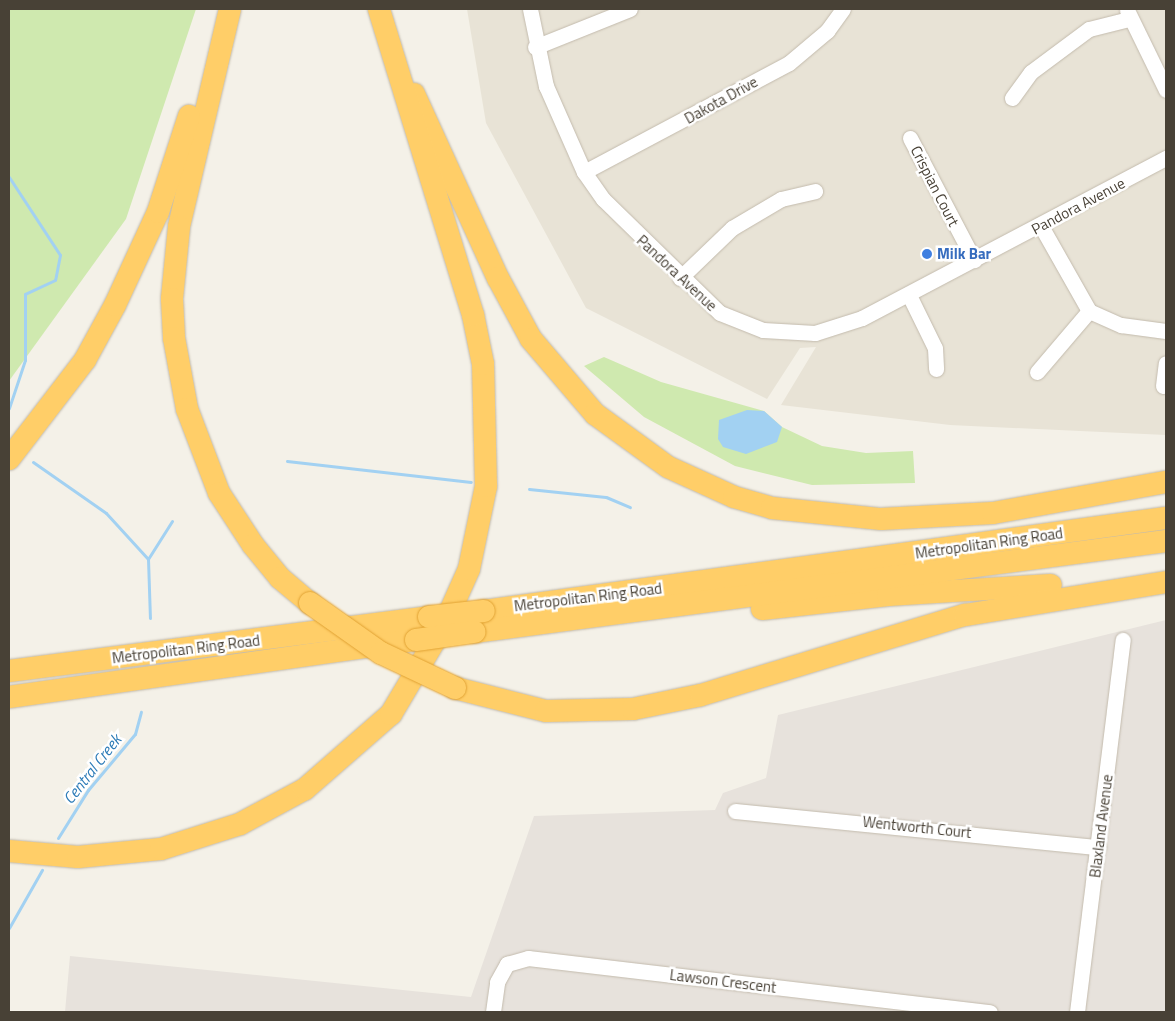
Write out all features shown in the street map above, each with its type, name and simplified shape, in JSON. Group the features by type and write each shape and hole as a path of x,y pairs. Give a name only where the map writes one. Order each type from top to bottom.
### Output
{"highway":[{"path":"9,459 85,360 115,305 158,212 223,9"},
{"path":"230,9 178,227 172,290 174,338 187,409 219,493 252,545 280,578 310,603 381,653 455,688 546,711 633,710 701,695 965,615 1166,582"},
{"path":"9,851 78,857 161,849 203,839 274,808 334,768 391,714 444,626 469,569 481,526 488,451 483,364 473,315 378,9"},
{"path":"386,32 498,278 532,339 595,414 668,467 772,508 881,519 993,513 1161,484"},
{"name":"Metropolitan Ring Road","path":"9,671 484,611 1166,518"},
{"name":"Metropolitan Ring Road","path":"9,697 474,632 1166,541"},
{"path":"642,610 756,610 888,595 1039,587 1166,568"}],"street":[{"name":"Pandora Avenue","path":"530,9 535,46 546,86 584,172 603,199 680,278 720,313 763,330 815,333 862,318 1041,226 1166,158"},
{"path":"535,46 630,9"},
{"name":"Dakota Drive","path":"584,172 789,63 827,31 843,9"},
{"path":"1012,98 1031,72 1090,29 1128,14 1166,90"},
{"name":"Crispian Court","path":"910,138 974,260"},
{"path":"680,278 732,228 781,199 815,190"},
{"path":"1041,226 1089,311 1121,325 1166,331"},
{"path":"909,295 935,348 936,369"},
{"path":"1037,372 1089,311"},
{"path":"1163,386 1166,363"},
{"name":"Blaxland Avenue","path":"1076,1012 1124,640"},
{"name":"Wentworth Court","path":"735,811 759,810 1098,847"},
{"name":"Lawson Crescent","path":"493,1012 497,982 507,964 528,958 990,1012"}],"shaded area":[{"path":"467,9 1166,9 1166,435 950,425 781,405 816,347 800,348 767,399 586,308 486,123"},
{"path":"1166,620 1166,1012 65,1012 70,956 471,997 534,816 715,810 723,793 766,778 778,715"}],"green space":[{"path":"9,9 196,9 126,219 9,381"},
{"path":"604,357 661,382 764,411 782,427 822,446 866,453 913,451 915,483 812,485 735,466 644,417 584,366"}],"water":[{"path":"747,410 764,411 782,427 777,442 746,454 723,447 718,439 719,420"}],"waterway":[{"name":"Central Creek","path":"9,177 60,255 55,280 25,294 25,360 9,408"},
{"path":"287,461 471,482"},
{"name":"Central Creek","path":"33,462 106,513 148,559 150,618"},
{"path":"529,489 606,497 630,507"},
{"path":"148,559 172,521"},
{"name":"Central Creek","path":"58,838 88,790 135,734 141,712"},
{"name":"Central Creek","path":"9,928 42,870"}],"place":[{"name":"Milk Bar","path":"927,254"}]}
